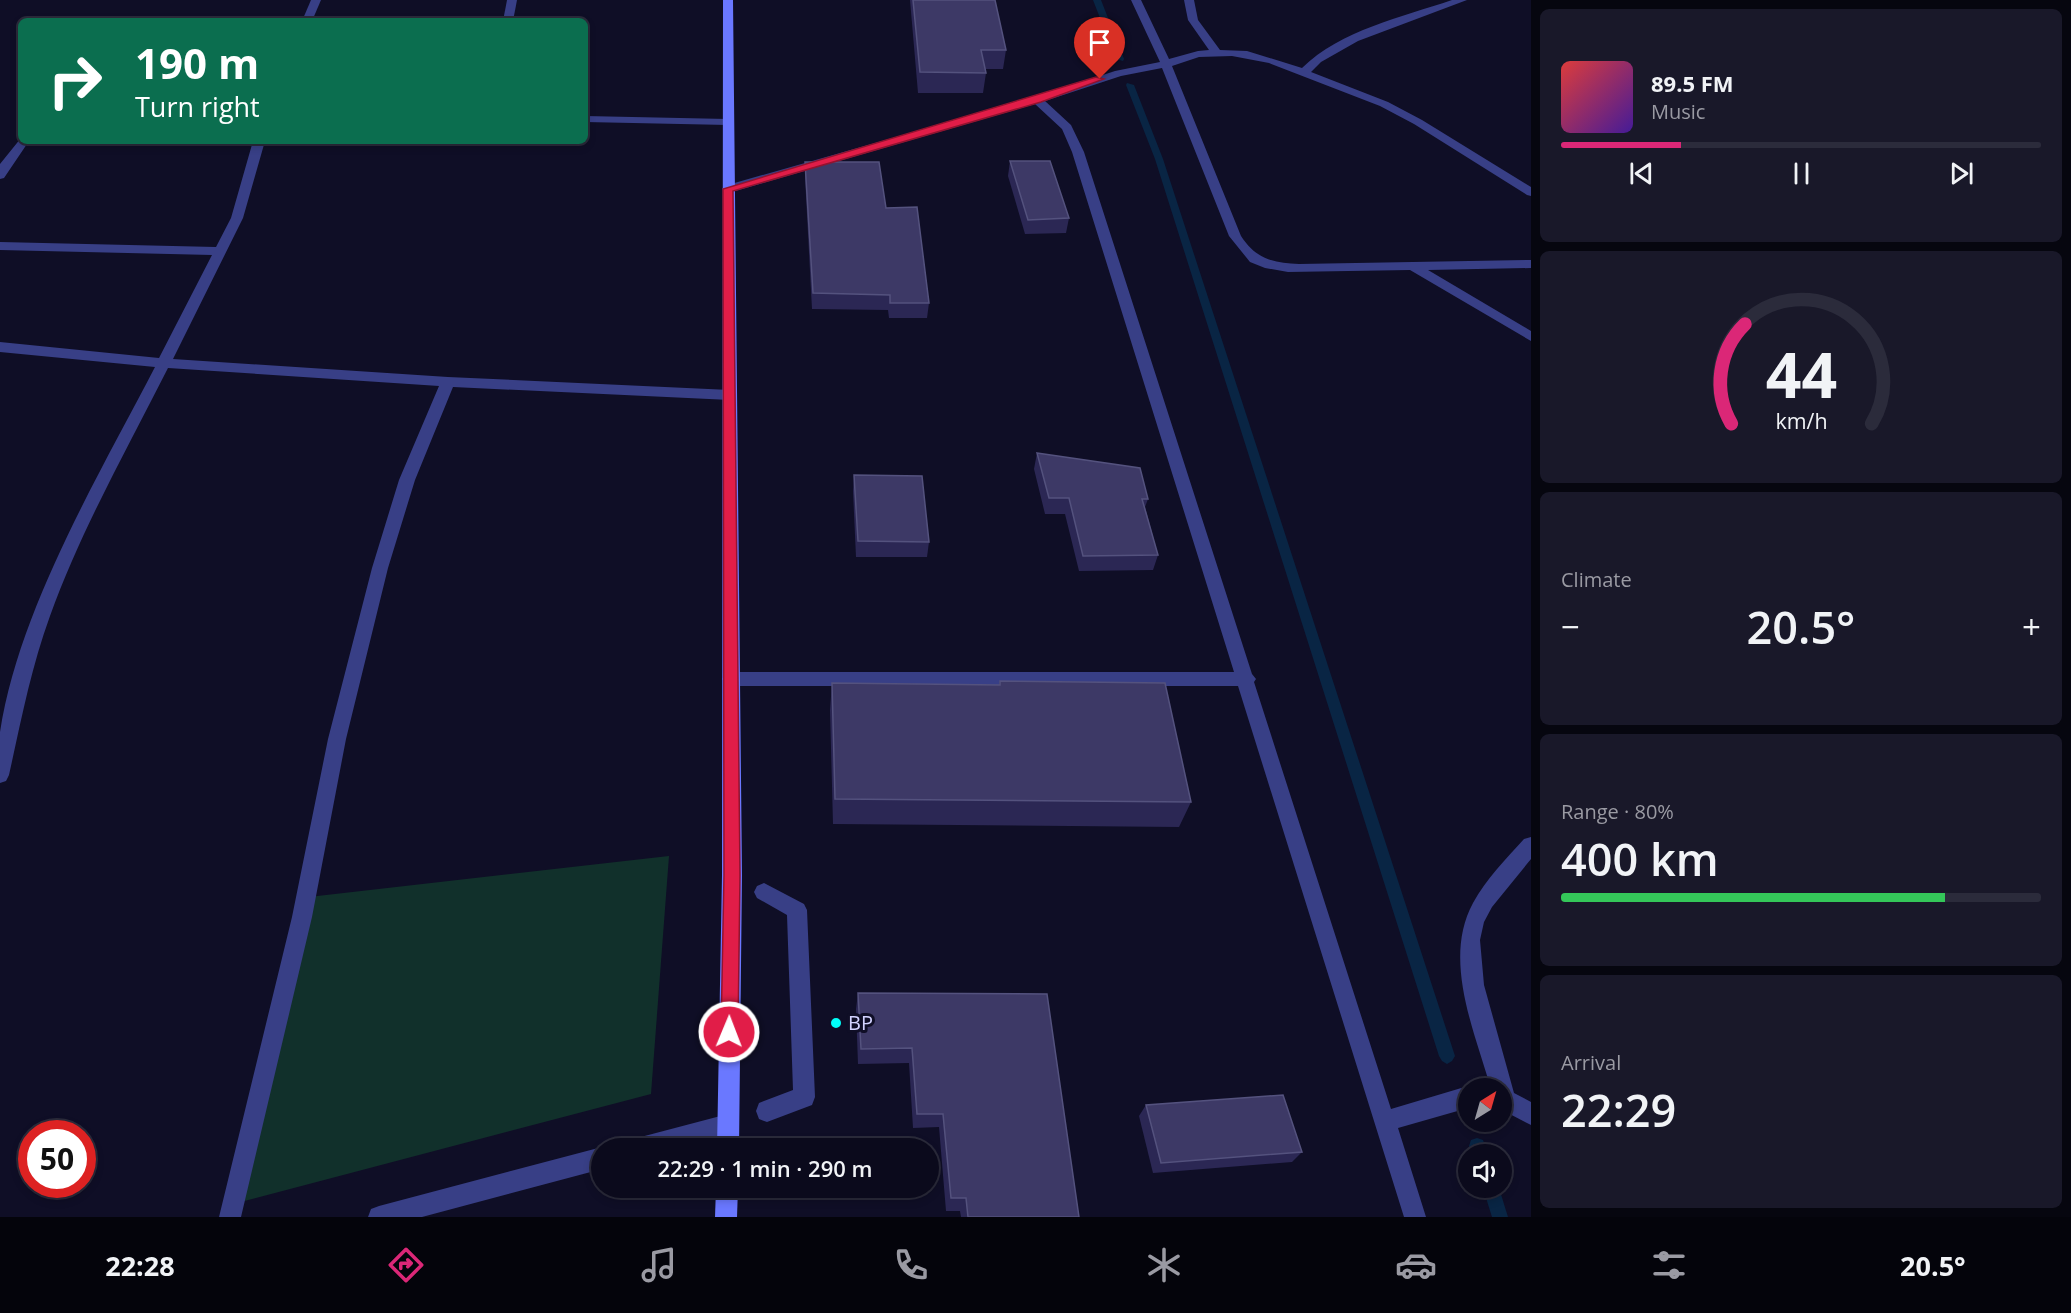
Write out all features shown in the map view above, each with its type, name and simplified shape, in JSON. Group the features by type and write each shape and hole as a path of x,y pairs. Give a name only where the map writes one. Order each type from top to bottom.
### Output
{"main road":[{"path":"728,0 732,875 728,1138"},
{"path":"726,1217 727,1198"}],"street":[{"path":"308,18 316,0"},
{"path":"509,18 512,0"},
{"path":"1136,0 1166,64 1235,236 1250,257 1265,265 1287,267 1531,264"},
{"path":"1188,0 1192,20 1217,54"},
{"path":"1305,72 1314,60 1348,42 1462,0"},
{"path":"728,189 1037,100 1119,73 1166,64 1198,54 1217,54 1251,55 1305,72 1399,111 1531,192"},
{"path":"1037,100 1067,127 1078,152 1247,680 1415,1217"},
{"path":"588,119 728,122"},
{"path":"0,176 5,158 20,144"},
{"path":"0,775 20,683 42,615 79,530 237,218 258,144"},
{"path":"0,246 220,251"},
{"path":"1412,266 1531,337"},
{"path":"0,347 162,363 448,382 730,395"},
{"path":"231,1217 302,917 337,740 380,568 407,480 448,382"},
{"path":"731,679 1247,680"},
{"path":"1498,1078 1475,988 1469,940 1480,908 1531,845"},
{"path":"764,892 797,910 804,1097 767,1111"},
{"path":"1386,1121 1458,1100"},
{"path":"1512,1104 1531,1114"},
{"path":"679,1138 728,1125"},
{"path":"379,1217 591,1161"}],"green space":[{"path":"669,856 651,1094 229,1205 300,898"}],"building":[{"path":"913,0 995,0 1006,50 981,50 986,73 920,72"},
{"path":"1010,161 1050,161 1069,218 1028,220"},
{"path":"805,162 879,162 886,208 917,207 929,303 890,303 890,295 813,293"},
{"path":"1037,453 1140,468 1148,499 1142,499 1158,555 1083,556 1069,498 1049,498"},
{"path":"854,475 922,476 929,542 858,541"},
{"path":"1000,681 1165,683 1191,802 835,799 832,683 1000,685"},
{"path":"858,993 1047,994 1079,1217 968,1217 966,1198 951,1198 943,1114 917,1114 912,1048 861,1049"},
{"path":"1283,1095 1302,1152 1161,1163 1146,1105"}],"waterway":[{"path":"1097,0 1120,59"},
{"path":"1130,85 1159,159 1447,1056"},
{"path":"1494,1198 1500,1217"}],"place":[{"name":"BP","path":"836,1023"}],"route":[{"path":"729,1032 732,875 728,189 1037,100 1100,79"}]}
